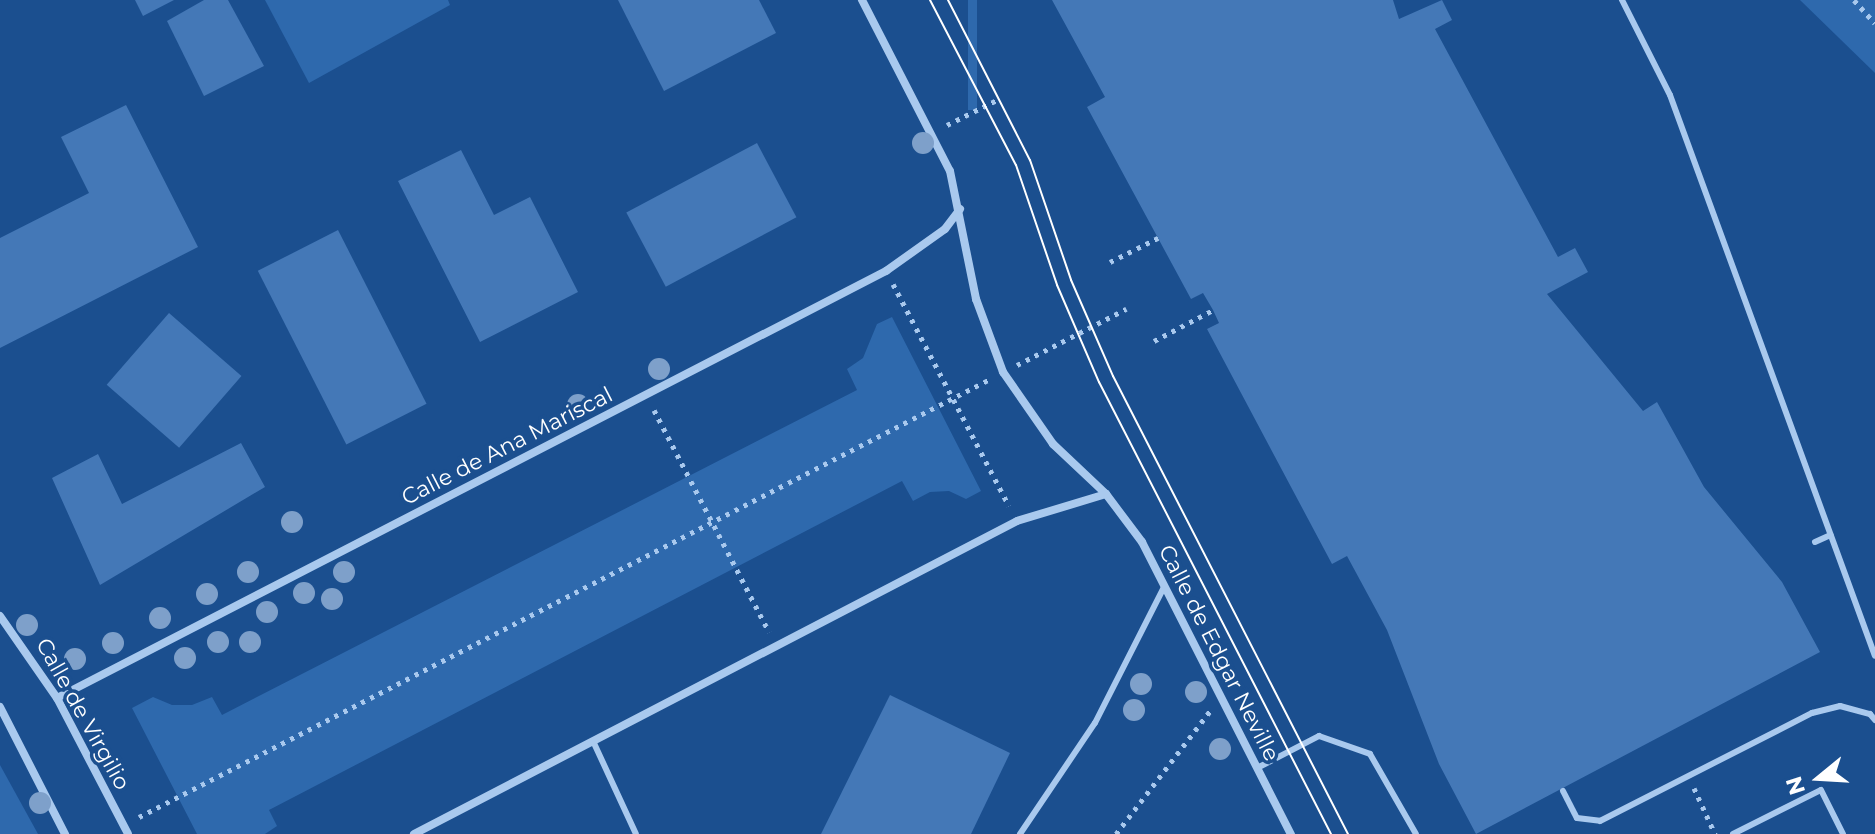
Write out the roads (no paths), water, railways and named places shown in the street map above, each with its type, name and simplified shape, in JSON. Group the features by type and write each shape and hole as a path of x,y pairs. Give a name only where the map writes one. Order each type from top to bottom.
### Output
{"street":[{"name":"Calle de Edgar Neville","path":"862,0 931,133 960,209 976,299 1003,372 1053,444 1106,494 1142,542 1291,834"},
{"name":"Calle de Ana Mariscal","path":"57,698 886,271 945,229 960,209"},
{"path":"414,834 1017,521 1106,494"},
{"name":"Calle de Virgilio","path":"0,616 57,698 126,830"},
{"path":"0,707 65,834"}],"lane":[{"path":"1622,0 1670,95 1875,656"},
{"path":"1815,542 1831,535"},
{"path":"1020,834 1095,723 1164,587"},
{"path":"1563,791 1577,818 1600,821 1812,713 1840,706 1870,714 1875,720"},
{"path":"1257,768 1319,736 1370,754 1416,834"},
{"path":"593,741 636,834"},
{"path":"1733,834 1821,790 1843,834"}],"tram line":[{"path":"930,0 1016,165 1057,285 1099,382 1331,834"},
{"path":"948,0 1030,160 1071,280 1113,376 1348,834"}]}
